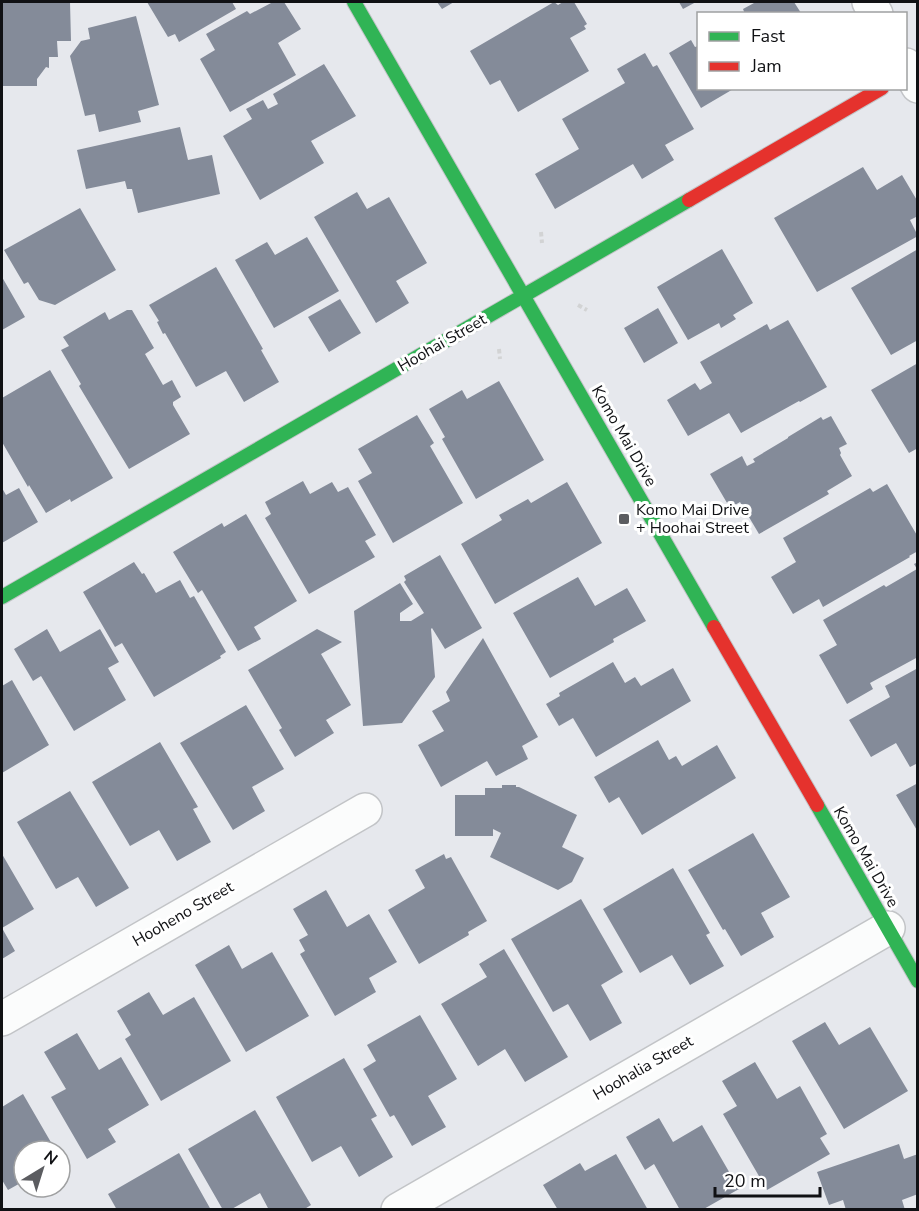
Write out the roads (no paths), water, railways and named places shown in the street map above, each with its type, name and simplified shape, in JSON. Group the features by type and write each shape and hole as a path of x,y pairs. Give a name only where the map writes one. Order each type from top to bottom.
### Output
{"street":[{"name":"Komo Mai Drive","path":"354,2 918,981"},
{"name":"Hoohai Street","path":"2,597 882,90"},
{"name":"Hooheno Street","path":"2,1019 365,810"},
{"name":"Hoohalia Street","path":"398,1209 888,928"}],"place":[{"name":"Komo Mai Drive + Hoohai Street","path":"624,519"}]}
